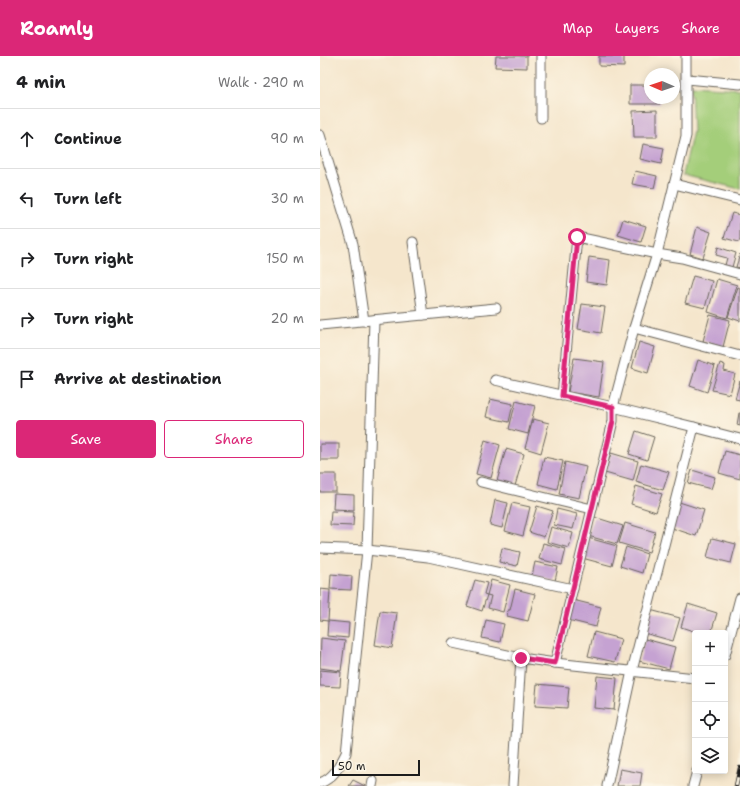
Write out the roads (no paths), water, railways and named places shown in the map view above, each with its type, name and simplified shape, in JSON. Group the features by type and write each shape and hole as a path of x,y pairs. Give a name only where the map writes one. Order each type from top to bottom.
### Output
{"street":[{"path":"541,118 542,56"},
{"path":"555,663 613,421 613,407 634,328 657,254 686,136 686,56"},
{"path":"687,79 740,84"},
{"path":"320,135 353,244 364,321"},
{"path":"674,184 740,200"},
{"path":"562,396 577,237 682,258 740,274"},
{"path":"413,242 423,315"},
{"path":"320,326 496,308"},
{"path":"320,783 325,781 337,770 346,753 366,550 374,320"},
{"path":"634,328 740,356"},
{"path":"495,380 613,407 740,439"},
{"path":"607,786 632,671 694,427"},
{"path":"481,482 592,508"},
{"path":"320,548 366,550 428,557 573,589"},
{"path":"728,644 740,598"},
{"path":"453,643 521,658 555,663 692,678"},
{"path":"513,786 521,658"},
{"path":"693,786 696,774"}],"railway":[{"path":"736,786 740,768"}]}
